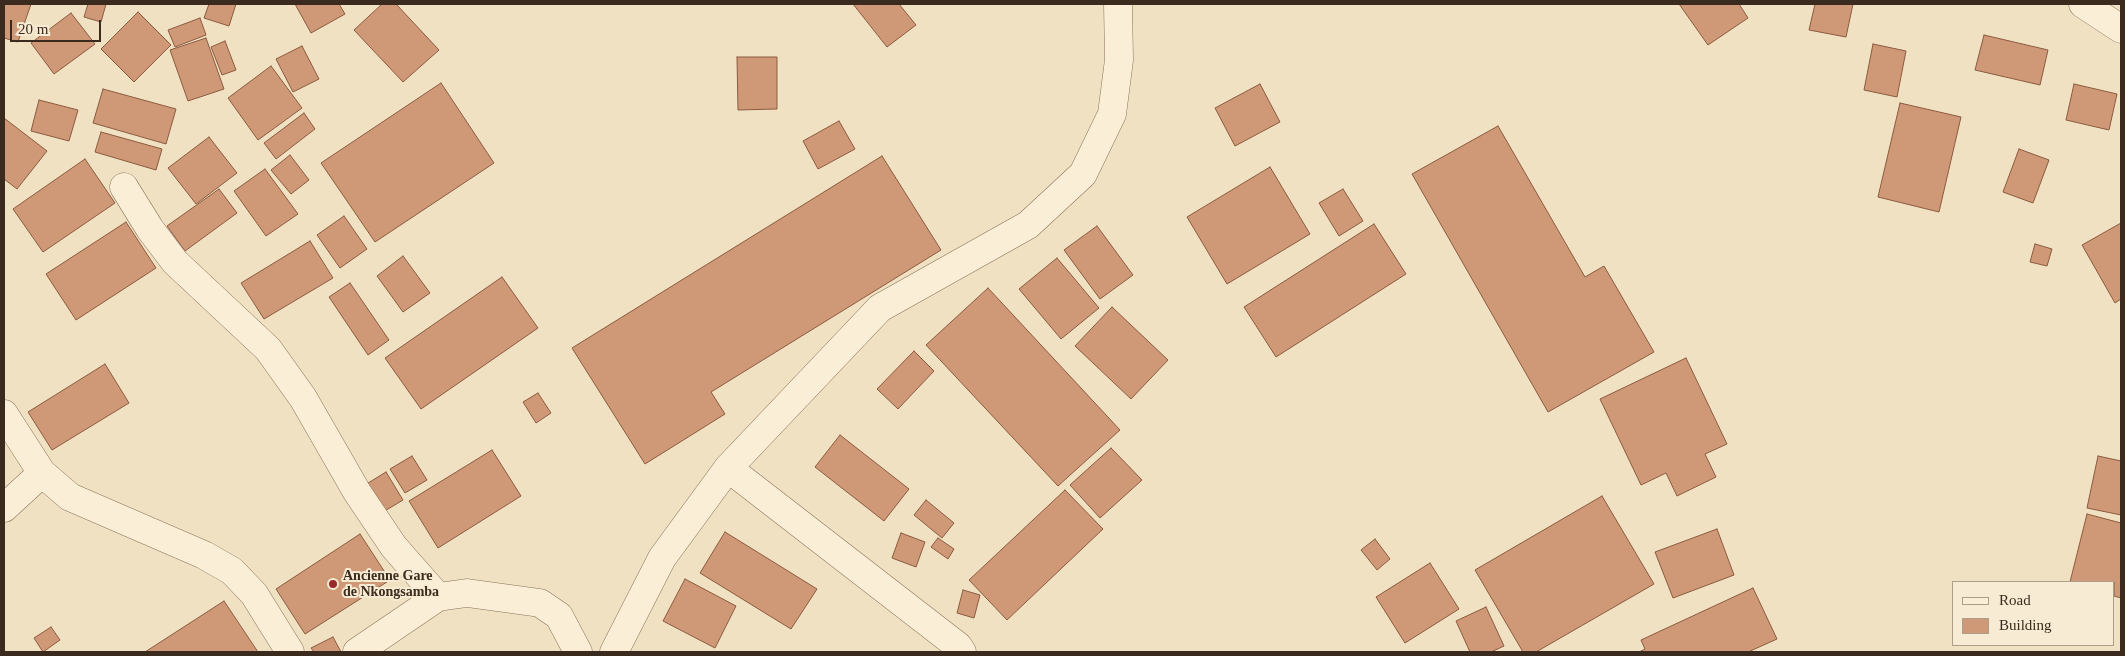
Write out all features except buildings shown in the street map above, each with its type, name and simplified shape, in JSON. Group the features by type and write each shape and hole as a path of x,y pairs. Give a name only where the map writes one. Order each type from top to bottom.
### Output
{"street":[{"path":"614,652 662,558 728,468 880,308 1028,225 1083,174 1112,114 1119,60 1118,4"},
{"path":"2083,4 2121,29"},
{"path":"124,187 150,229 175,262 268,349 303,398 357,492 394,547 438,597"},
{"path":"4,414 42,473 70,496 204,555 232,571 254,594 290,652"},
{"path":"728,468 958,646 962,652"},
{"path":"4,508 42,473"},
{"path":"357,652 438,597 467,593 540,604 559,616 578,652"}],"place":[{"name":"Ancienne Gare de Nkongsamba","path":"333,584"}]}
